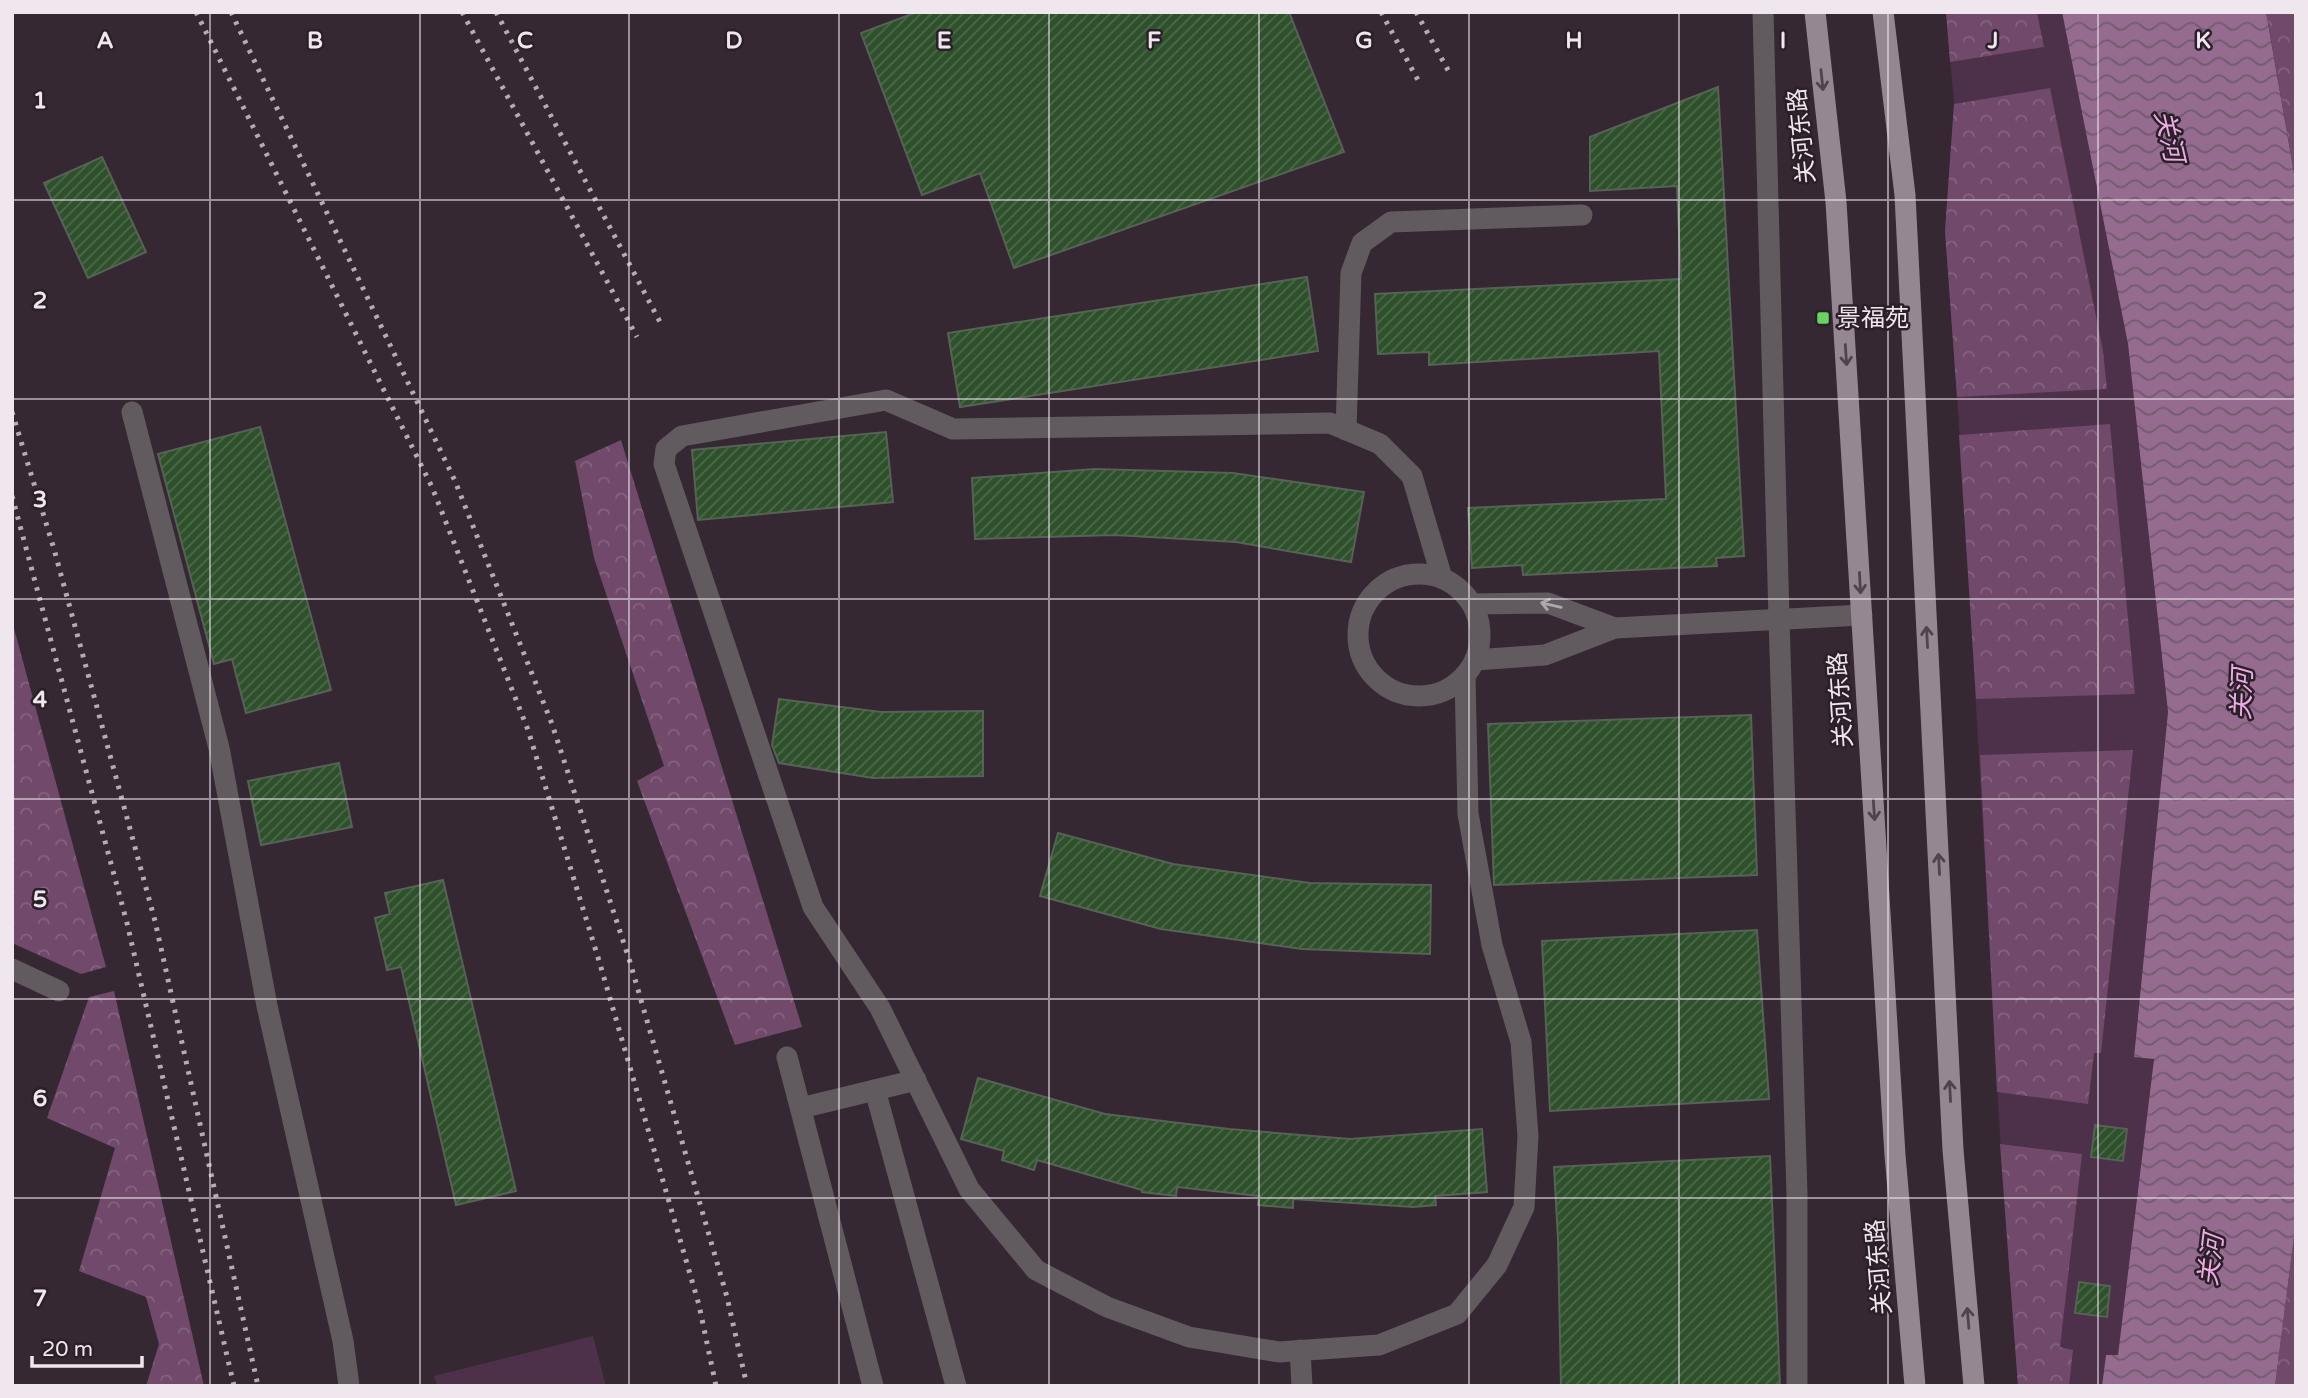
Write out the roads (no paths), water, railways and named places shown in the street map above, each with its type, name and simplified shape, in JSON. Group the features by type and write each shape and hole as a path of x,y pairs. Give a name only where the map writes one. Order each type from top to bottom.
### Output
{"main road":[{"name":"关河东路","path":"1815,12 1837,215 1895,1155 1915,1386"},
{"path":"1883,12 1905,195 1953,1150 1974,1386"}],"lane":[{"path":"1763,12 1797,1193 1797,1386"},
{"path":"1346,430 1351,273 1362,243 1391,222 1583,215"},
{"path":"1442,578 1412,476 1380,444 1330,423 953,429 886,400 682,436 666,449 664,464 813,907 880,1008 970,1189 1036,1270 1107,1307 1189,1337 1279,1352 1379,1345 1457,1314 1497,1265 1524,1207 1528,1136 1521,1042 1492,945 1468,814 1470,668 1480,642 1480,622 1473,604 1460,589 1442,578 1421,573 1400,576 1382,586 1368,601 1359,621 1358,642 1365,662 1377,679 1393,690 1412,696 1431,695 1449,689 1470,668 1545,655 1615,628 1862,615"},
{"path":"132,412 219,748 267,1006 343,1341 349,1386"},
{"path":"1473,604 1548,603 1615,628"},
{"path":"12,969 59,991"},
{"path":"787,1056 873,1386"},
{"path":"801,1108 916,1080"},
{"path":"875,1090 956,1386"},
{"path":"1300,1350 1302,1386"}],"water":[{"name":"关河","path":"2062,12 2266,12 2296,185 2296,1221 2275,1386 2102,1386 2106,1355 2118,1355 2154,1059 2134,1057 2168,712 2128,344"}],"railway":[{"path":"196,12 432,487 528,730 600,964 699,1305 716,1386"},
{"path":"231,12 455,481 552,724 630,962 727,1297 747,1386"},
{"path":"462,12 637,337"},
{"path":"496,12 660,322"},
{"path":"1381,12 1419,82"},
{"path":"1416,12 1449,72"},
{"path":"12,412 54,549 155,921 258,1386"},
{"path":"12,496 127,923 234,1386"}],"place":[{"name":"景福苑","path":"1823,318"}]}
